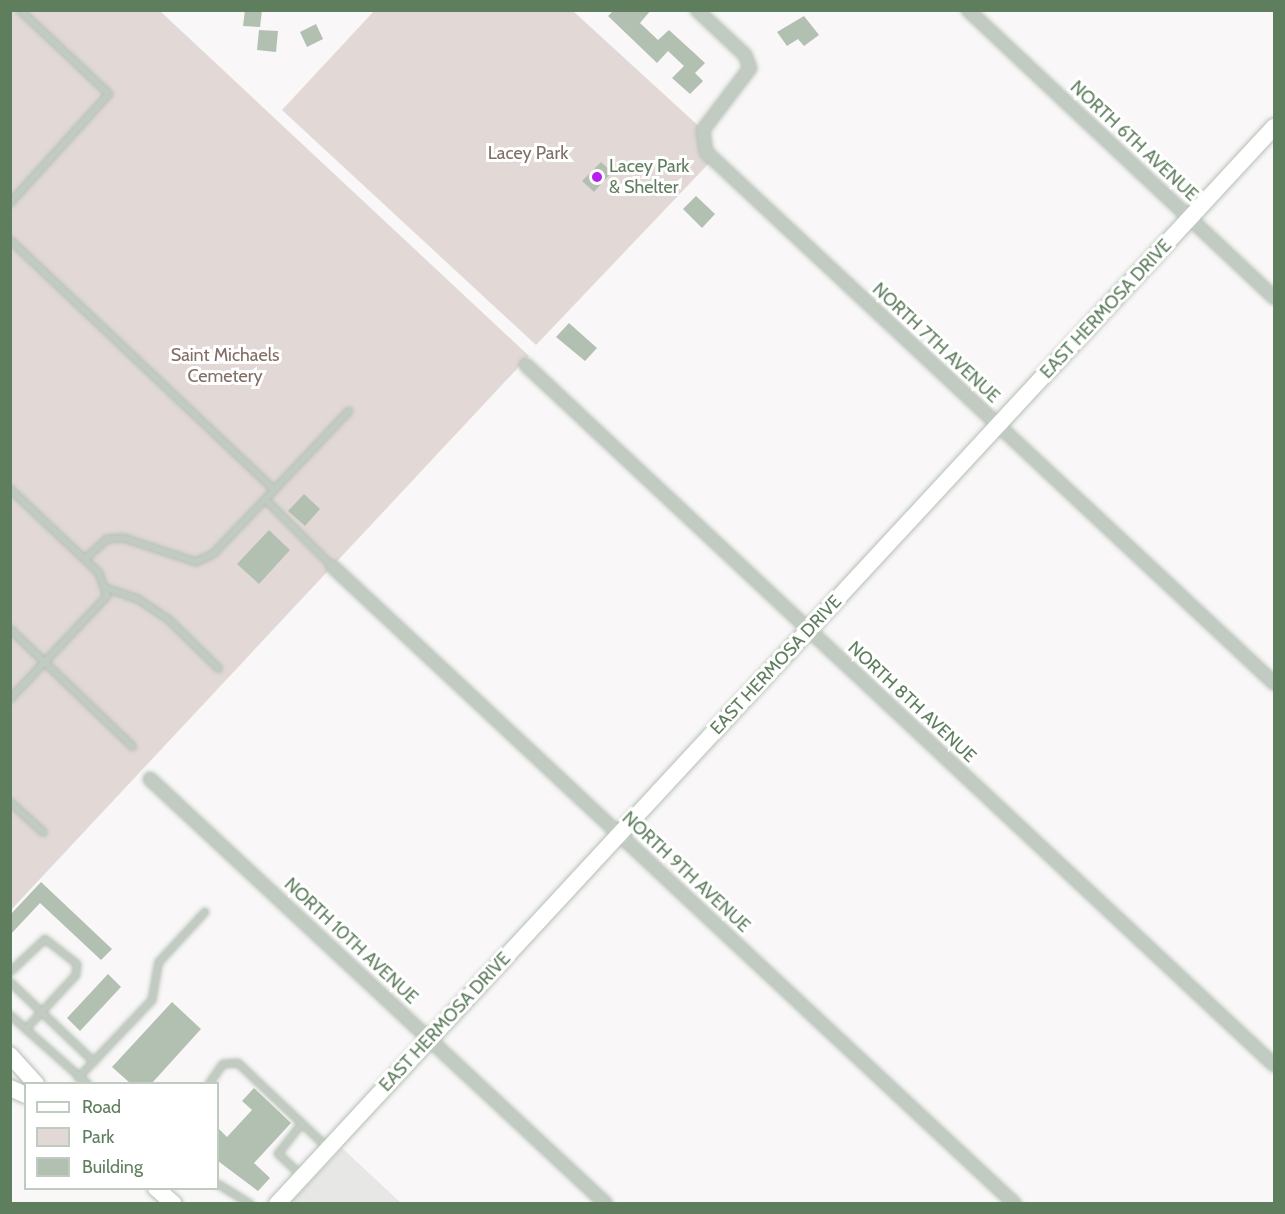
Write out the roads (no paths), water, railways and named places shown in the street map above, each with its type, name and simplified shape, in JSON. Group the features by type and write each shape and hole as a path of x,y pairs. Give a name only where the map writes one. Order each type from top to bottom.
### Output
{"street":[{"name":"NORTH 7TH AVENUE","path":"697,10 745,55 750,69 703,130 706,153 1275,683"},
{"name":"NORTH 6TH AVENUE","path":"968,10 1275,297"},
{"name":"EAST HERMOSA DRIVE","path":"277,1203 1275,127"},
{"name":"NORTH 8TH AVENUE","path":"526,365 1275,1065"},
{"name":"NORTH 9TH AVENUE","path":"333,567 1015,1203"},
{"name":"NORTH 10TH AVENUE","path":"150,778 606,1203"},
{"path":"10,1055 35,1082"},
{"path":"10,1088 24,1094"},
{"path":"158,1190 174,1203"}],"lane":[{"path":"10,202 109,94 20,10"},
{"path":"10,240 274,490"},
{"path":"85,559 107,539 124,537 196,562 213,554 268,502 274,490 349,411"},
{"path":"10,489 85,559 106,588 138,599 168,619 219,669"},
{"path":"268,502 333,567"},
{"path":"10,699 102,605 106,588"},
{"path":"10,629 133,747"},
{"path":"10,802 43,831"},
{"path":"78,1078 152,1000 159,962 205,912"},
{"path":"10,972 45,939 77,964 76,975 26,1029"},
{"path":"10,982 94,1062"},
{"path":"10,1014 78,1078 86,1082"},
{"path":"210,1082 223,1064 238,1063 328,1148"},
{"path":"302,1123 278,1154 302,1176"},
{"path":"219,1186 250,1203"}],"place":[{"name":"Lacey Park & Shelter","path":"597,177"}],"park label":[{"name":"Lacey Park","path":"528,153"},
{"name":"Saint Michaels Cemetery","path":"225,366"}]}
